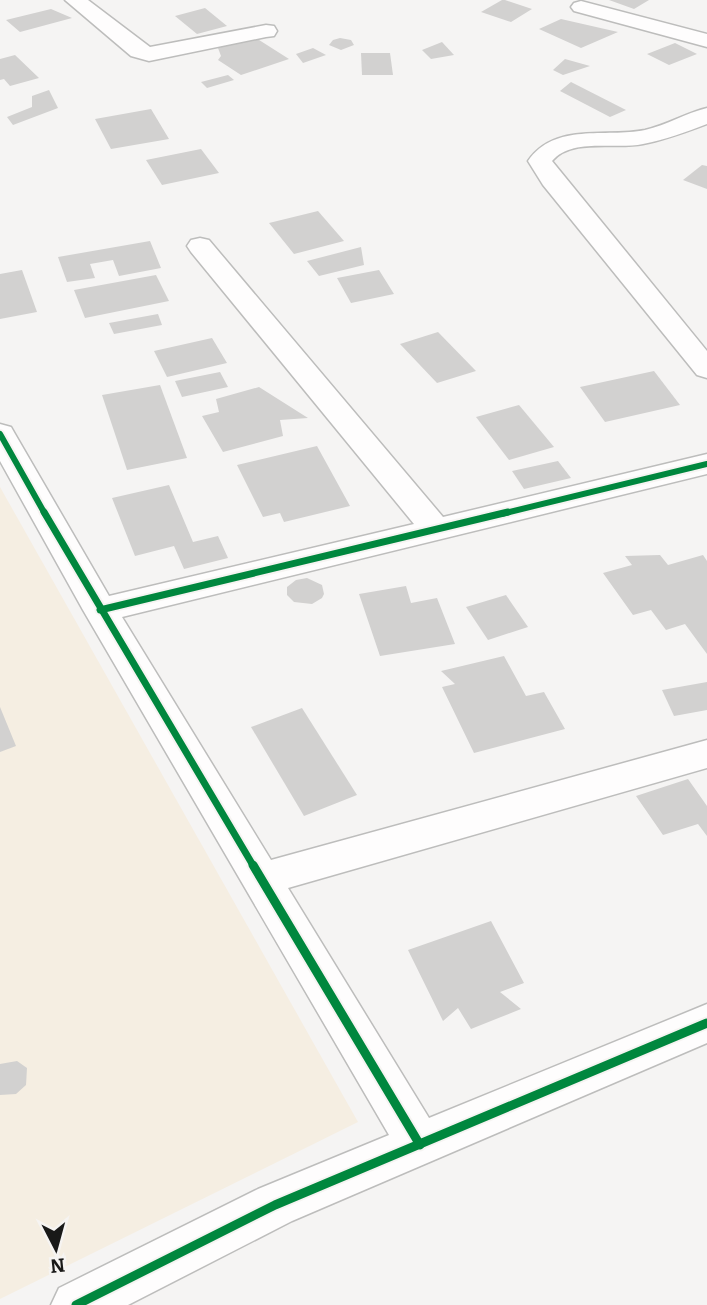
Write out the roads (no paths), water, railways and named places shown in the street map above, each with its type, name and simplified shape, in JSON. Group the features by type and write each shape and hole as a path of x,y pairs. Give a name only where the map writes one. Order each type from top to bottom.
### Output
{"street":[{"path":"75,0 139,51 149,54 266,30"},
{"path":"581,7 707,41"},
{"path":"707,115 664,132 634,139 566,143 545,152 540,161 552,180 707,369"},
{"path":"200,246 436,529"},
{"path":"0,434 100,610 420,1144"},
{"path":"100,610 707,464"},
{"path":"261,879 707,754"},
{"path":"76,1305 275,1205 707,1023"}]}
